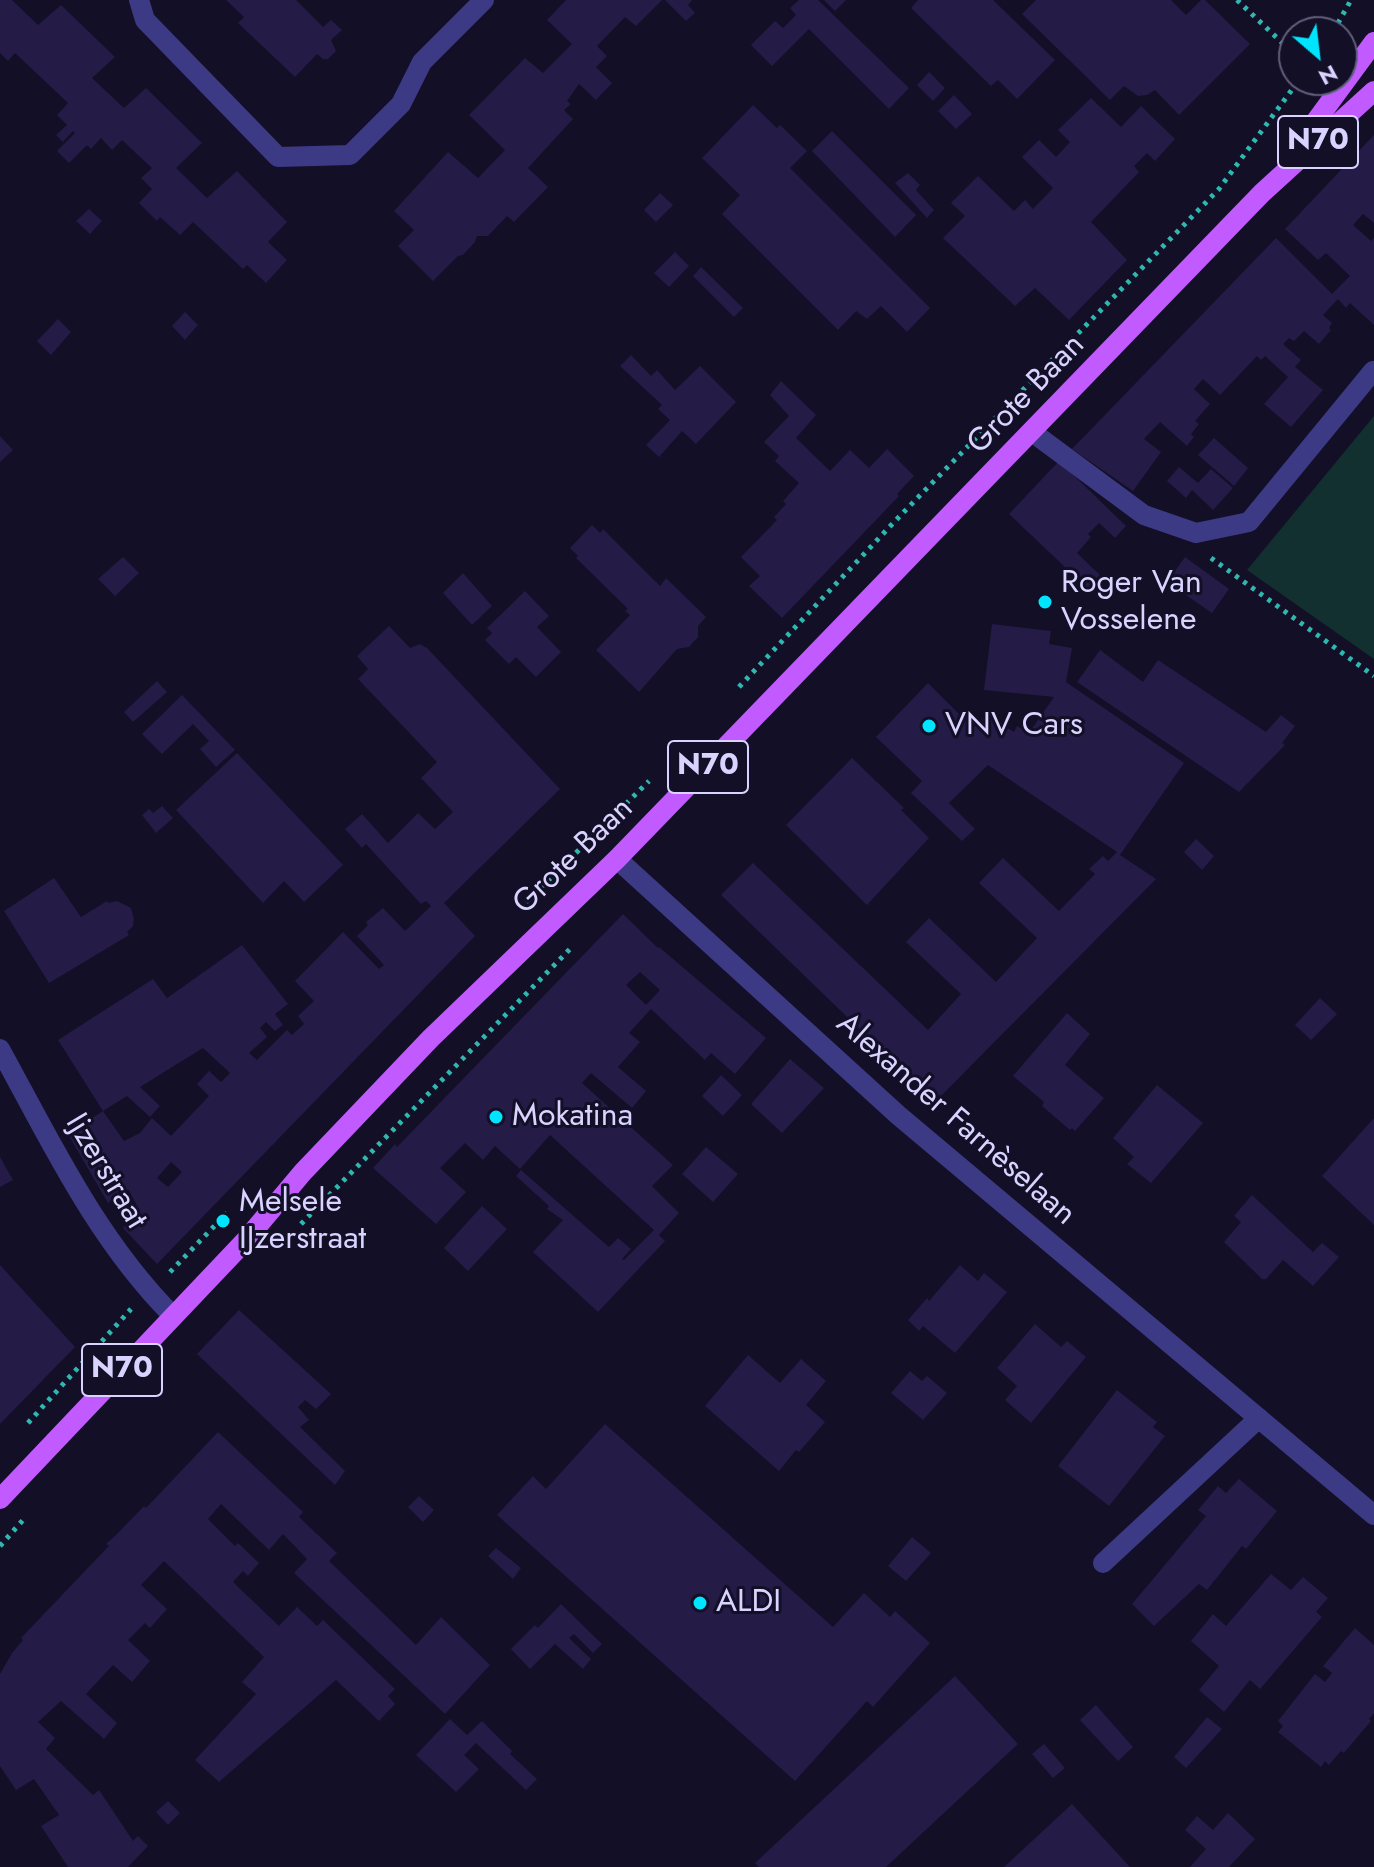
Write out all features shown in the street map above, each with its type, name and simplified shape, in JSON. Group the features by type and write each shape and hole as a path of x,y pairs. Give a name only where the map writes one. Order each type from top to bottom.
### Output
{"main road":[{"name":"N70","path":"1262,193 1374,42"},
{"name":"N70","path":"1262,193 1374,91"},
{"name":"Grote Baan","path":"0,1499 245,1241 303,1172 431,1038 617,859 1262,193"}],"street":[{"path":"139,0 145,20 278,157 350,155 401,104 422,62 484,0"},
{"path":"1032,432 1144,515 1196,533 1249,522 1373,371"},
{"name":"Alexander Farnèselaan","path":"617,859 898,1115 1374,1515"},
{"name":"Ijzerstraat","path":"0,1049 102,1231 148,1290 173,1316"},
{"path":"1103,1563 1259,1418"}],"path":[{"path":"1237,0 1278,39"},
{"path":"733,693 896,520 1219,189 1287,96"},
{"path":"1207,555 1374,676"},
{"path":"515,914 657,772"},
{"path":"21,1431 148,1290 174,1269 238,1202"}],"green space":[{"path":"1374,416 1374,659 1247,570"}],"building":[{"path":"0,0 12,0 38,25 61,5 115,57 92,78 124,108 146,88 202,143 176,168 207,198 237,171 287,222 268,242 287,260 266,283 247,265 243,269 193,222 180,235 160,217 157,221 139,203 152,189 141,178 152,168 122,140 112,150 101,138 91,149 87,145 69,163 57,151 75,133 73,131 63,142 56,135 67,125 57,115 68,103 15,53 8,61 0,53"},
{"path":"226,0 296,0 323,27 331,20 342,30 331,40 336,51 328,59 317,54 295,77 238,23 244,17"},
{"path":"566,0 662,0 636,26 625,17 597,46 607,56 596,67 612,83 596,100 579,84 567,101 571,104 564,110 573,119 528,168 548,187 514,222 507,216 488,236 477,236 463,255 458,256 433,281 398,246 414,230 394,211 448,152 478,178 505,150 469,115 525,58 543,73 572,44 547,20"},
{"path":"665,0 692,0 688,5 695,13 686,21"},
{"path":"799,0 818,0 909,88 889,109 809,29 772,66 751,45 775,21 783,28 796,15 790,8"},
{"path":"824,0 846,0 835,11"},
{"path":"918,0 993,0 1055,60 1017,99 998,80 991,86 911,8"},
{"path":"1036,0 1171,0 1186,15 1201,0 1205,0 1250,44 1179,115 1155,90 1138,96 1124,86 1110,100 1022,14"},
{"path":"929,72 945,88 933,101 917,85"},
{"path":"954,95 972,114 956,129 938,111"},
{"path":"1091,98 1121,127 1141,106 1175,139 1155,161 1147,153 1134,166 1139,172 1091,222 1127,260 1069,320 1035,288 1015,306 943,238 965,216 951,203 978,176 1014,211 1025,200 1033,209 1053,188 1022,157 1039,140 1056,157 1070,142 1058,130"},
{"path":"753,105 807,151 790,168 930,308 907,332 881,306 867,319 856,311 838,330 722,214 740,195 702,158"},
{"path":"832,131 916,215 895,237 812,151"},
{"path":"1374,135 1374,223 1363,214 1353,225 1371,241 1374,238 1374,325 1350,303 1346,308 1338,299 1323,315 1332,323 1331,330 1319,344 1304,331 1294,341 1289,338 1283,344 1301,360 1295,367 1323,390 1291,427 1264,404 1288,377 1265,356 1261,360 1257,356 1220,395 1203,379 1194,389 1210,404 1195,421 1199,424 1187,446 1160,422 1144,439 1161,452 1133,491 1072,449 1276,238 1332,294 1350,276 1326,253 1318,260 1285,229"},
{"path":"908,173 920,185 916,190 934,210 927,218 895,183"},
{"path":"660,193 673,205 656,222 644,210"},
{"path":"89,209 102,221 90,234 76,221"},
{"path":"675,252 689,266 669,287 654,273"},
{"path":"701,267 743,308 734,317 693,276"},
{"path":"185,312 198,325 185,340 172,326"},
{"path":"58,319 71,332 51,355 37,341"},
{"path":"631,355 651,376 657,370 675,390 700,366 736,402 696,444 682,431 659,457 646,445 670,420 658,409 662,405 620,366"},
{"path":"781,381 816,415 796,438 830,471 850,450 869,468 887,449 914,476 897,494 899,496 782,618 749,586 760,576 741,557 777,520 774,517 786,504 783,501 799,483 775,461 779,456 764,442 789,416 770,395"},
{"path":"0,436 13,450 0,462"},
{"path":"1214,438 1248,468 1234,486 1198,455"},
{"path":"1059,461 1126,526 1115,538 1099,523 1088,534 1091,537 1077,553 1100,575 1087,588 1009,514"},
{"path":"1179,467 1198,483 1211,469 1233,488 1213,510 1192,490 1186,498 1167,481"},
{"path":"592,525 600,533 603,529 660,586 666,578 706,617 698,626 698,637 689,647 677,649 639,692 596,650 630,615 625,611 628,609 576,558 578,556 570,548"},
{"path":"123,557 139,573 115,596 98,579"},
{"path":"1185,557 1229,589 1212,613 1167,582"},
{"path":"463,573 492,606 472,625 443,593"},
{"path":"525,591 549,616 537,627 561,652 536,677 516,657 509,664 485,640 492,633 487,628"},
{"path":"992,624 1051,631 1049,644 1072,648 1066,682 1184,763 1120,855 1156,879 935,1102 721,895 753,863 928,1030 961,994 906,942 929,918 996,982 1037,938 979,883 1003,858 1059,911 1095,874 1089,869 1103,856 1108,861 1117,852 988,765 949,803 975,829 962,841 911,793 922,781 876,737 928,683 973,728 986,715 1014,732 1017,726 1029,733 1054,697 984,690"},
{"path":"389,626 410,648 420,644 427,648 560,789 444,903 475,936 157,1264 123,1228 140,1211 128,1189 108,1203 68,1134 103,1111 58,1040 153,979 167,998 242,945 288,1004 275,1014 283,1025 275,1031 266,1022 260,1028 267,1037 249,1053 257,1060 287,1030 292,1035 304,1024 298,1016 314,1001 295,981 343,932 379,969 384,965 357,936 368,925 366,922 383,908 405,931 431,906 426,901 421,904 366,844 362,848 345,829 362,814 388,843 418,813 435,829 453,812 421,778 437,762 358,679 368,669 357,656","holes":["203,1048 230,1073 221,1082 209,1071 197,1084 209,1096 171,1136 152,1118 140,1133 124,1141 103,1111 127,1096 150,1117 160,1106 140,1087","171,1162 182,1172 168,1187 157,1178"]},
{"path":"1100,650 1143,682 1158,660 1266,732 1281,715 1295,726 1282,743 1285,745 1239,792 1077,682"},
{"path":"157,681 167,692 133,722 124,712"},
{"path":"182,695 235,750 216,767 200,749 209,741 193,724 162,754 142,734"},
{"path":"237,753 343,865 304,902 284,881 263,903 176,810"},
{"path":"852,758 904,808 901,810 929,838 867,905 786,825"},
{"path":"162,806 173,818 156,833 142,815 149,809 153,813"},
{"path":"1196,839 1214,856 1202,870 1184,852"},
{"path":"54,878 81,917 107,901 117,901 131,908 134,919 133,926 127,932 129,935 49,983 4,911"},
{"path":"623,914 658,948 766,1038 735,1074 711,1053 705,1060 651,1009 629,1033 640,1042 618,1067 646,1091 632,1108 591,1073 582,1083 673,1165 652,1186 679,1213 659,1235 665,1241 598,1312 533,1252 563,1220 547,1209 549,1206 516,1176 521,1170 609,1247 618,1238 631,1249 624,1260 654,1230 550,1135 520,1169 495,1146 483,1160 465,1143 440,1168 466,1192 436,1224 373,1168 395,1144 397,1147","holes":["640,972 660,990 646,1005 626,985"]},
{"path":"1320,998 1337,1014 1311,1040 1295,1025"},
{"path":"1067,1013 1090,1034 1065,1065 1104,1098 1075,1131 1042,1106 1044,1102 1013,1076"},
{"path":"790,1059 824,1088 782,1133 751,1104"},
{"path":"721,1075 742,1095 723,1116 702,1096"},
{"path":"1157,1085 1203,1123 1151,1183 1127,1164 1134,1157 1113,1138"},
{"path":"1374,1118 1374,1225 1322,1176"},
{"path":"706,1147 738,1174 713,1202 682,1174"},
{"path":"0,1157 13,1180 0,1187"},
{"path":"1252,1195 1313,1252 1322,1243 1339,1257 1313,1286 1283,1260 1266,1279 1262,1279 1224,1242 1241,1222 1234,1216"},
{"path":"482,1206 507,1229 468,1271 444,1248"},
{"path":"0,1265 75,1347 0,1424"},
{"path":"960,1265 978,1281 984,1273 1007,1292 955,1353 923,1326 919,1331 908,1320"},
{"path":"239,1310 331,1394 316,1409 305,1400 298,1407 309,1420 300,1427 345,1471 335,1485 197,1354"},
{"path":"1035,1324 1061,1347 1067,1341 1086,1357 1031,1423 1005,1400 1017,1386 997,1368"},
{"path":"748,1355 780,1383 801,1359 826,1381 806,1405 825,1422 779,1471 705,1406"},
{"path":"910,1371 922,1381 927,1376 947,1393 923,1420 891,1393"},
{"path":"1117,1390 1157,1422 1153,1427 1165,1436 1109,1506 1058,1466"},
{"name":"ALDI","path":"605,1424 833,1627 864,1593 890,1617 895,1611 930,1643 873,1707 867,1701 795,1781 497,1515 533,1476 546,1489"},
{"path":"218,1432 303,1512 299,1517 337,1553 329,1561 416,1645 441,1617 490,1665 445,1714 294,1573 307,1559 283,1534 269,1550 221,1504 208,1519 235,1546 238,1543 259,1563 248,1576 243,1571 233,1582 279,1626 297,1607 317,1626 323,1620 395,1689 388,1696 395,1704 379,1721 336,1680 219,1782 195,1760 256,1694 242,1682 264,1657 164,1561 141,1585 167,1609 150,1628 145,1623 128,1640 150,1661 132,1682 113,1665 86,1694 117,1723 104,1739 61,1701 38,1722 55,1738 46,1749 93,1795 99,1790 133,1841 138,1836 148,1846 128,1867 68,1867 41,1826 59,1815 34,1779 16,1790 0,1766 0,1674 23,1640 21,1638 109,1546 106,1544 144,1506 146,1508"},
{"path":"1239,1479 1277,1511 1246,1549 1242,1546 1207,1590 1199,1584 1154,1626 1132,1604 1206,1516 1198,1510 1218,1486 1226,1493"},
{"path":"419,1496 434,1510 423,1522 408,1507"},
{"path":"912,1537 931,1553 906,1581 888,1566"},
{"path":"496,1548 521,1568 513,1579 488,1556"},
{"path":"1271,1574 1291,1590 1303,1577 1328,1598 1316,1612 1322,1617 1260,1689 1250,1680 1224,1712 1199,1690 1219,1666 1191,1641 1213,1614 1226,1626"},
{"path":"561,1604 602,1644 593,1653 574,1634 569,1638 591,1659 583,1669 555,1644 530,1669 511,1649 535,1625 538,1628"},
{"path":"1355,1628 1374,1645 1374,1713 1344,1753 1341,1751 1329,1765 1325,1761 1321,1767 1278,1732 1283,1726 1278,1721 1315,1674 1325,1682 1332,1673 1323,1666"},
{"path":"955,1676 1018,1744 886,1867 759,1867 755,1863"},
{"path":"1096,1705 1133,1747 1118,1761 1080,1720"},
{"path":"1207,1717 1222,1729 1186,1768 1174,1757"},
{"path":"450,1719 467,1735 482,1721 537,1779 526,1790 476,1743 464,1755 479,1769 456,1792 416,1755"},
{"path":"1044,1744 1065,1768 1053,1778 1032,1754"},
{"path":"168,1801 180,1813 168,1825 156,1812"},
{"path":"1072,1804 1130,1867 1004,1867"},
{"path":"1228,1813 1255,1839 1229,1867 1190,1867 1206,1849 1185,1830 1197,1816 1213,1830"}],"place":[{"name":"Roger Van Vosselene","path":"1045,602"},
{"name":"VNV Cars","path":"929,726"},
{"name":"Mokatina","path":"496,1117"},
{"name":"Melsele IJzerstraat","path":"223,1221"},
{"name":"ALDI","path":"700,1603"}]}
